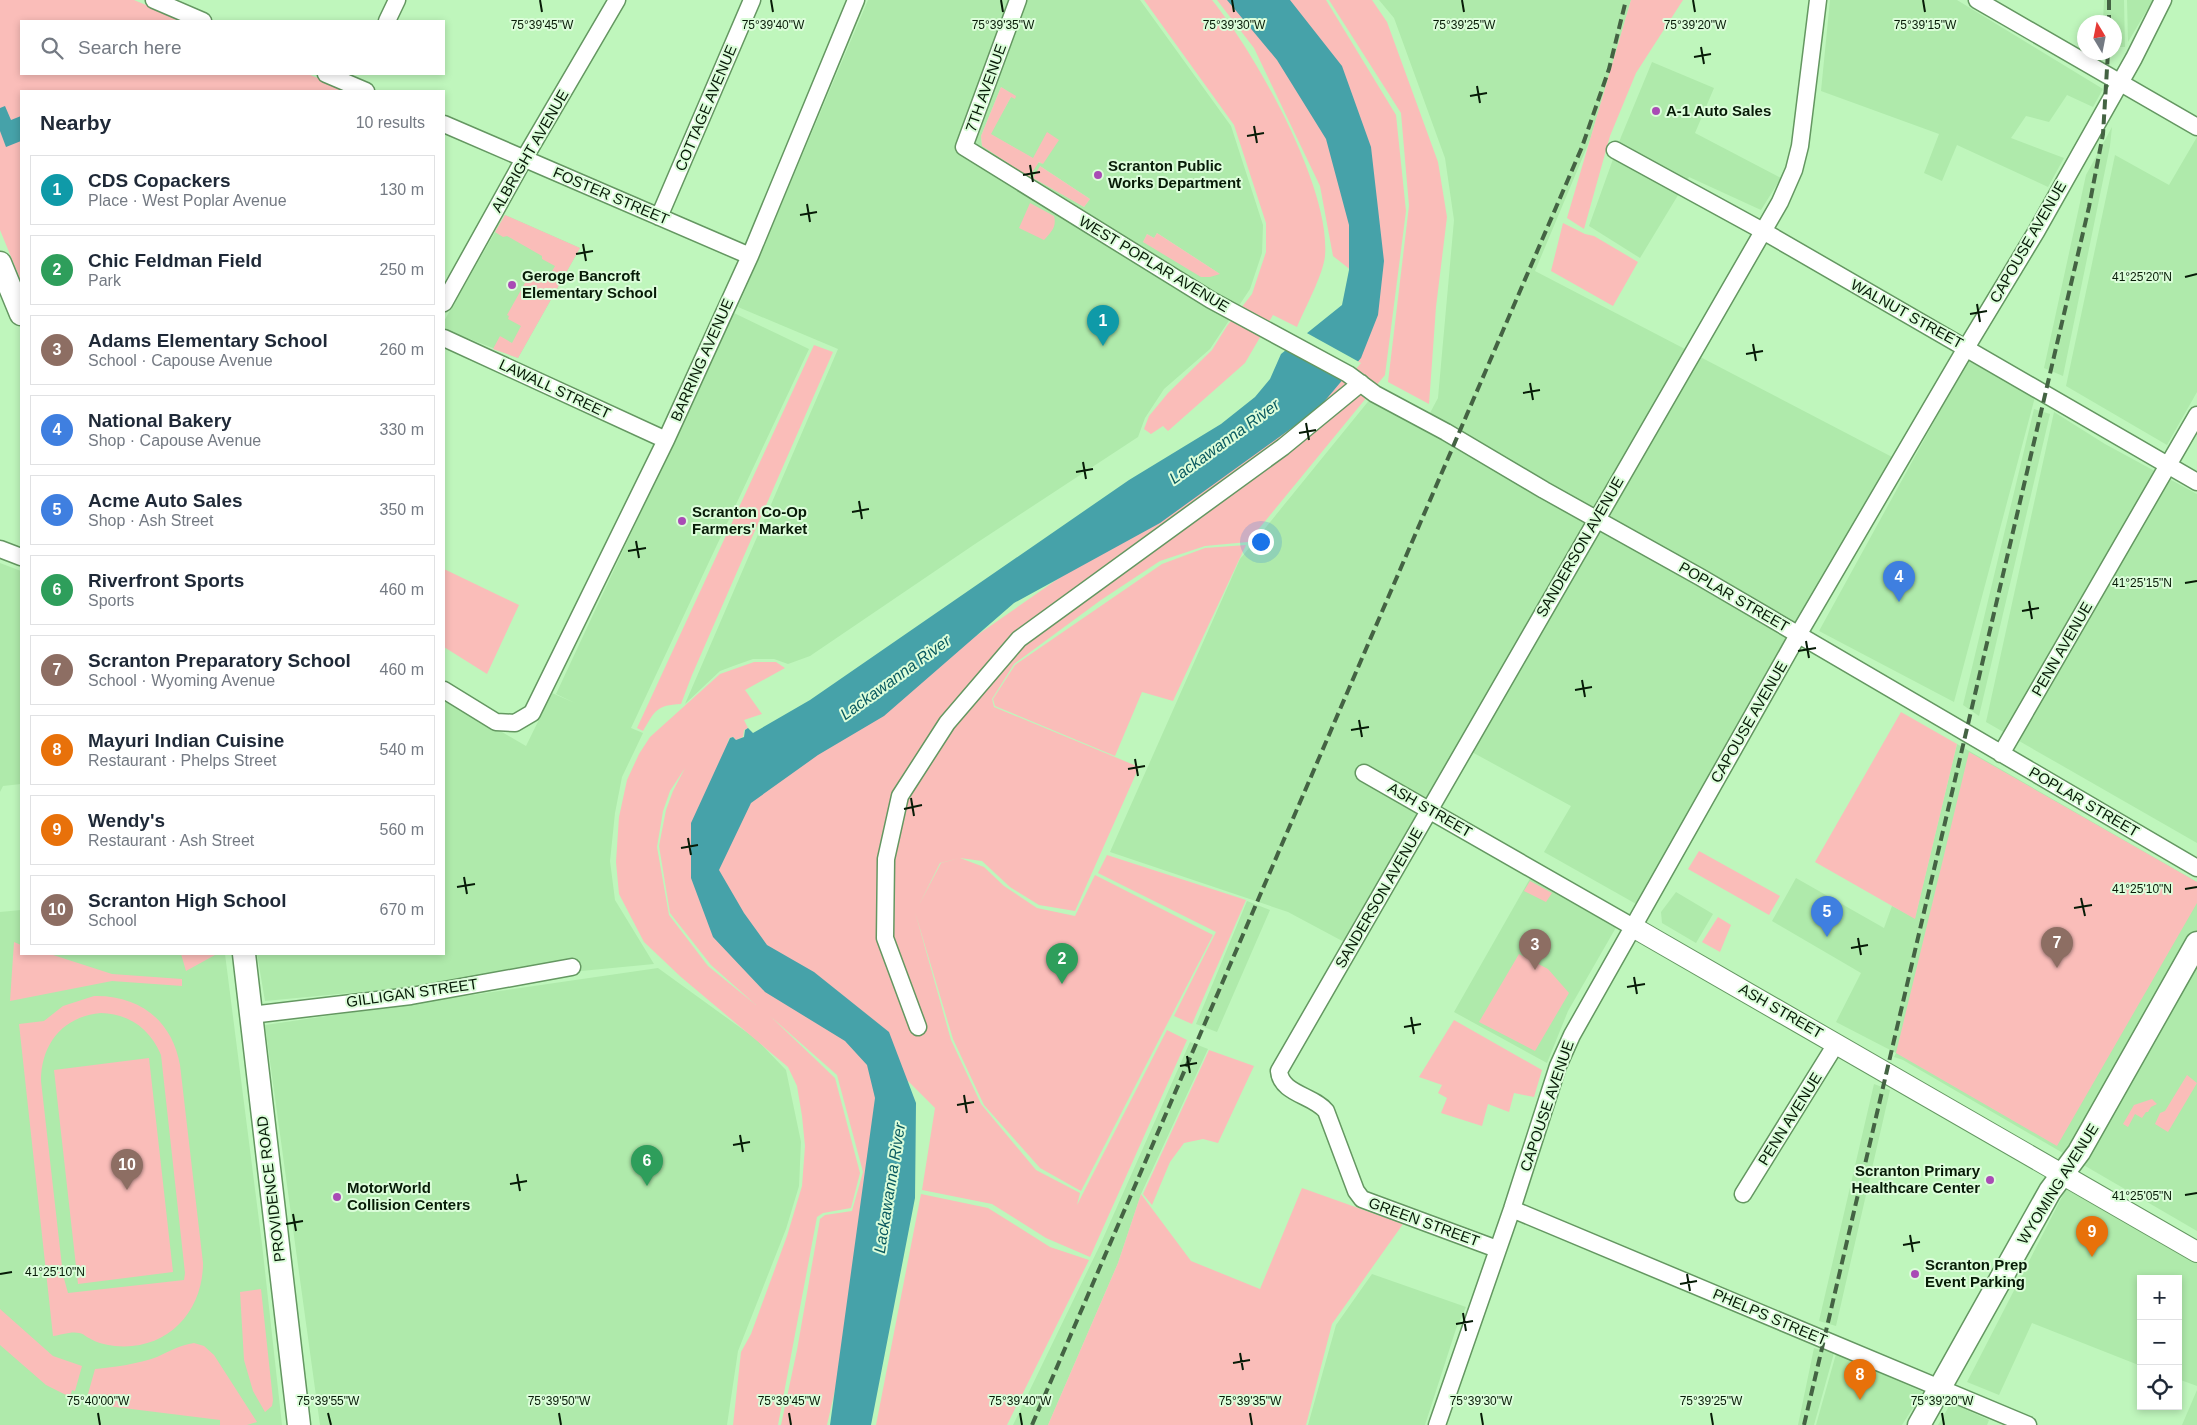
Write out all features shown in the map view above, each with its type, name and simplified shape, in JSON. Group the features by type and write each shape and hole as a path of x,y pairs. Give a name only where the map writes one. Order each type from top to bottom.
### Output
{"main road":[{"path":"0,263 20,312"},
{"name":"WYOMING AVENUE","path":"1919,1425 2050,1191 2079,1152 2197,943"},
{"name":"PROVIDENCE ROAD","path":"244,955 299,1425"}],"street":[{"path":"387,20 397,0"},
{"name":"ALBRIGHT AVENUE","path":"445,300 524,159 617,0"},
{"name":"COTTAGE AVENUE","path":"659,217 752,0"},
{"name":"BARRING AVENUE","path":"445,691 496,722 515,723 532,713 666,440 750,256 856,0"},
{"name":"7TH AVENUE","path":"964,147 1018,0"},
{"name":"SANDERSON AVENUE","path":"1278,1071 1789,184 1798,154 1818,0"},
{"path":"1977,0 2197,127"},
{"name":"CAPOUSE AVENUE","path":"1442,1423 1558,1066 1581,1017 1798,635 2036,232 2120,83 2163,0"},
{"path":"158,1 201,20"},
{"path":"329,75 360,86"},
{"name":"FOSTER STREET","path":"445,124 750,256"},
{"name":"WEST POPLAR AVENUE","path":"964,147 1203,295 1354,378"},
{"name":"WALNUT STREET","path":"1615,150 1763,231 2197,482"},
{"name":"LAWALL STREET","path":"445,338 666,440"},
{"path":"918,1028 885,938 886,859 900,796 947,724 1019,639 1283,447 1354,378"},
{"name":"POPLAR STREET","path":"1354,378 1375,394 1700,577 2197,868"},
{"name":"PENN AVENUE","path":"2001,754 2197,415"},
{"path":"0,548 20,557"},
{"name":"ASH STREET","path":"1364,773 2197,1252"},
{"name":"GILLIGAN STREET","path":"251,1015 411,996 572,967"},
{"name":"PENN AVENUE","path":"1743,1194 1836,1044"},
{"name":"GREEN STREET","path":"1278,1071 1284,1085 1317,1102 1326,1111 1356,1191 1362,1200 1497,1249"},
{"name":"PHELPS STREET","path":"1512,1209 2028,1425"}],"shaded area":[{"path":"0,0 134,0 182,20 20,20 20,75 310,75 343,89 20,90 20,279 0,230"},
{"path":"868,0 1140,0 1231,126 1263,225 1262,253 1250,289 1210,349 1164,389 1145,418 1138,437 975,544 810,656 788,664 774,659 753,659 720,671 685,704 838,349 738,307","holes":["1001,87 1016,97 1011,97 990,134 1043,164 982,146 981,136","1040,166 1090,199 1084,207 1040,181","1157,233 1220,274 1143,242 1147,234 1154,238"]},
{"path":"1144,0 1212,0 1229,23 1268,86 1287,122 1303,159 1316,194 1324,227 1325,256 1317,282 1297,327 1273,315 1245,363 1168,431 1163,426 1151,434 1144,429 1149,416 1168,393 1212,350 1227,326 1252,294 1266,252 1266,223 1234,125"},
{"path":"1217,0 1326,0 1396,115 1406,211 1385,375 1248,542 1205,546 1160,561 1101,600 1014,664 992,699 994,707 1139,767 1075,911 1039,905 1010,887 982,861 960,858 984,867 1004,886 1037,908 1075,916 1095,875 1213,935 1081,1191 1040,1168 984,1105 953,1039 915,912 951,1040 981,1104 1036,1170 1080,1193 1077,1205 1167,1030 1187,1040 1090,1257 1046,1238 992,1204 922,1190 935,1108 908,1081 904,1088 827,1425 781,1425 797,1350 820,1219 825,1215 852,1211 863,1172 837,1075 770,1016 835,1078 860,1173 851,1208 823,1213 817,1217 778,1425 733,1425 741,1352 751,1334 787,1236 802,1186 805,1146 802,1116 797,1086 788,1067 681,977 644,942 619,894 616,862 619,817 627,780 639,754 650,737 720,674 754,662 776,662 785,668 745,690 762,714 744,720 748,728 744,730 743,737 736,740 733,737 729,738 725,756 960,647 1193,485 1366,282 1333,256 1320,186 1254,48","holes":["685,768 666,810 659,846 670,913 711,965 756,1005 708,966 669,915 657,847 663,811 670,791","960,858 941,863 919,905 940,863"]},
{"path":"1329,0 1372,0 1387,22 1438,162 1447,217 1436,307 1429,404 1388,382 1409,206 1401,113"},
{"path":"1379,0 1631,0 1590,140 1535,271 1894,458 1638,905 1544,852 1571,806 1459,745 1346,943 1288,912 1110,852 1240,559 1371,398 1423,426 1438,398 1454,220 1445,158 1394,18"},
{"path":"1631,0 1683,0 1636,73 1610,136 1584,229 1567,218"},
{"path":"1830,0 1957,0 2103,89 2093,107 2067,95 2049,122 2026,116 2011,138 2064,158 2048,187 1957,145 1942,181 1924,173 1939,134 1821,91"},
{"path":"2104,0 2124,0 2125,47 2122,47 2122,15 2103,15"},
{"path":"2127,0 2153,0 2128,42"},
{"path":"1652,62 1714,88 1695,133 1781,178 1761,210 1689,177 1640,258 1589,226 1621,137"},
{"path":"1001,87 1016,96 1015,99 1011,97 991,134 1033,158 1047,132 1059,140 1043,164 1039,162 1029,177 982,146 981,136"},
{"path":"2112,127 2110,146 2063,376 2044,368 2086,175"},
{"path":"2197,137 2197,392 2167,445 2066,386 2115,155 2169,185"},
{"path":"1040,166 1090,199 1084,207 1033,178"},
{"path":"1030,203 1054,216 1054,226 1044,240 1019,228"},
{"name":"Geroge Bancroft Elementary School","path":"505,215 580,248 518,358 445,329 445,319"},
{"path":"505,215 580,248 518,358 493,349 500,336 512,343 521,326 508,319 509,316 507,315 530,274 545,283 555,266 542,259 542,256 507,236 503,237 495,232"},
{"path":"1563,223 1585,234 1594,236 1638,262 1613,306 1551,271"},
{"path":"1157,233 1220,274 1201,277 1143,242 1147,234 1154,238"},
{"path":"734,313 809,349 631,728 643,733 622,777 615,813 610,861 615,900 654,964 265,1001 257,955 445,955 445,699 526,746 552,693 575,703 556,694"},
{"path":"814,345 833,352 681,704 666,706 657,710 643,731 637,728"},
{"path":"1968,360 2035,397 1954,702 1819,631"},
{"path":"2034,409 2050,414 1979,716 1963,705"},
{"path":"2054,412 2105,444 2197,494 2197,843 1986,722"},
{"path":"1246,545 1173,701 1142,692 1115,756 995,706 993,699 1015,665 1162,564 1205,548"},
{"path":"0,563 20,571 20,784 3,786 0,792"},
{"path":"445,569 519,605 487,674 445,648"},
{"path":"1901,712 1957,744 1915,919 1815,862"},
{"path":"1957,744 2197,882 2197,1231 1903,1060 1894,1057 1896,1053 1836,1022 1861,973 1772,921 1796,878 1884,928 1892,906 1915,918"},
{"path":"1969,752 2197,882 2197,903 2057,1146 1896,1053"},
{"path":"1699,851 1780,896 1769,915 1688,869"},
{"path":"1107,855 1246,900 1192,1024 1174,1016 1216,932 1098,873"},
{"path":"1532,875 1618,924 1568,1011 1547,1063 1454,1012"},
{"path":"1530,881 1552,893 1546,902 1524,891"},
{"path":"1676,892 1713,914 1696,943 1662,923 1661,912"},
{"path":"1247,901 1270,910 1217,1032 1196,1024"},
{"path":"20,910 20,955 225,955 262,1244 282,1425 0,1425 0,912"},
{"path":"1718,917 1731,925 1720,952 1702,942"},
{"path":"14,942 20,945 20,955 53,955 112,974 182,979 182,986 112,981 10,1001"},
{"path":"1519,954 1548,969 1569,993 1535,1051 1479,1022"},
{"path":"181,955 215,955 186,971"},
{"path":"658,968 756,1039 786,1070 801,1142 799,1186 786,1229 738,1351 727,1425 320,1425 265,1025"},
{"path":"94,996 125,1000 139,1006 151,1013 170,1035 180,1065 203,1263 201,1281 189,1313 178,1325 165,1335 150,1342 133,1346 105,1344 92,1340 80,1333 53,1336 19,1024 44,1021 63,1006","holes":["111,1014 121,1016 138,1025 151,1038 161,1055 185,1273 184,1280 68,1293 63,1275 41,1081 42,1067 50,1044 66,1026 88,1015"]},
{"path":"1454,1020 1542,1070 1534,1097 1514,1093 1509,1112 1488,1104 1482,1126 1441,1113 1447,1098 1438,1093 1442,1085 1419,1077"},
{"path":"1190,1042 1208,1049 1141,1194 1118,1263 1048,1425 1013,1425 1101,1243"},
{"path":"1209,1050 1254,1066 1218,1143 1203,1139 1184,1143 1170,1162 1152,1205 1143,1194"},
{"path":"149,1058 173,1272 78,1284 54,1070"},
{"path":"2187,1075 2197,1083 2168,1132 2155,1124 2160,1113 2165,1111"},
{"path":"1874,1084 1890,1090 1836,1326 1819,1321"},
{"path":"2152,1099 2157,1104 2151,1107 2142,1118 2135,1114 2128,1127 2123,1124 2134,1105"},
{"path":"1302,1188 1403,1224 1332,1324 1306,1425 1048,1425 1118,1263 1141,1194 1191,1261 1260,1289"},
{"path":"2066,1189 2197,1263 2197,1386 2182,1380 2182,1275 2137,1275 2137,1364 2032,1323 1999,1395 1967,1382"},
{"path":"921,1194 988,1208 1050,1247 1089,1260 1007,1425 876,1425"},
{"path":"1372,1274 1466,1307 1456,1329 1425,1425 1308,1425 1336,1325"},
{"path":"261,1289 273,1400 272,1406 265,1412 253,1391 244,1360 240,1292"},
{"path":"0,1309 53,1356 82,1366 75,1391 72,1390 70,1397 46,1385 0,1345"},
{"path":"194,1343 204,1346 214,1355 257,1422 247,1425 220,1425 220,1420 91,1404 93,1396 88,1394 95,1369 142,1362"},
{"path":"1814,1348 1834,1353 1814,1425 1798,1425"},
{"path":"1836,1354 1923,1392 1902,1425 1816,1425"},
{"path":"2197,1390 2197,1425 2182,1425"},
{"path":"1951,1403 1989,1420 1987,1425 1938,1425"}],"water":[{"name":"Lackawanna River","path":"1227,0 1290,0 1342,66 1371,147 1384,261 1378,315 1361,358 1318,409 1160,523 1014,603 884,716 818,755 751,803 719,870 744,913 767,945 814,972 889,1032 916,1103 915,1198 871,1425 830,1425 875,1098 867,1065 845,1041 765,992 713,937 691,878 691,823 730,738 733,737 736,740 744,737 745,730 748,728 753,733 810,700 1129,480 1221,424 1255,397 1270,379 1281,354 1342,305 1349,270 1349,225 1326,139 1277,60"},
{"path":"5,106 11,120 20,116 20,141 6,147 0,131 0,108"}],"pier":[{"path":"1305,332 1361,363 1345,382 1283,349"}],"railway":[{"path":"1032,1425 1582,147 1609,69 1626,0"},
{"path":"2109,0 2109,15"},
{"path":"1804,1425 2089,207 2103,134 2108,60"}],"place":[{"name":"A-1 Auto Sales","path":"1656,111"},
{"name":"Scranton Public Works Department","path":"1098,175"},
{"name":"Geroge Bancroft Elementary School","path":"512,285"},
{"name":"CDS Copackers","path":"1103,346"},
{"name":"Scranton Co-Op Farmers' Market","path":"682,521"},
{"name":"National Bakery","path":"1899,602"},
{"name":"Acme Auto Sales","path":"1827,937"},
{"name":"Scranton Preparatory School","path":"2057,968"},
{"name":"Adams Elementary School","path":"1535,970"},
{"name":"Chic Feldman Field","path":"1062,984"},
{"name":"Scranton Primary Healthcare Center","path":"1990,1180"},
{"name":"Riverfront Sports","path":"647,1186"},
{"name":"Scranton High School","path":"127,1190"},
{"name":"MotorWorld Collision Centers","path":"337,1197"},
{"name":"Wendy's","path":"2092,1257"},
{"name":"Scranton Prep Event Parking","path":"1915,1274"},
{"name":"Mayuri Indian Cuisine","path":"1860,1400"}]}
